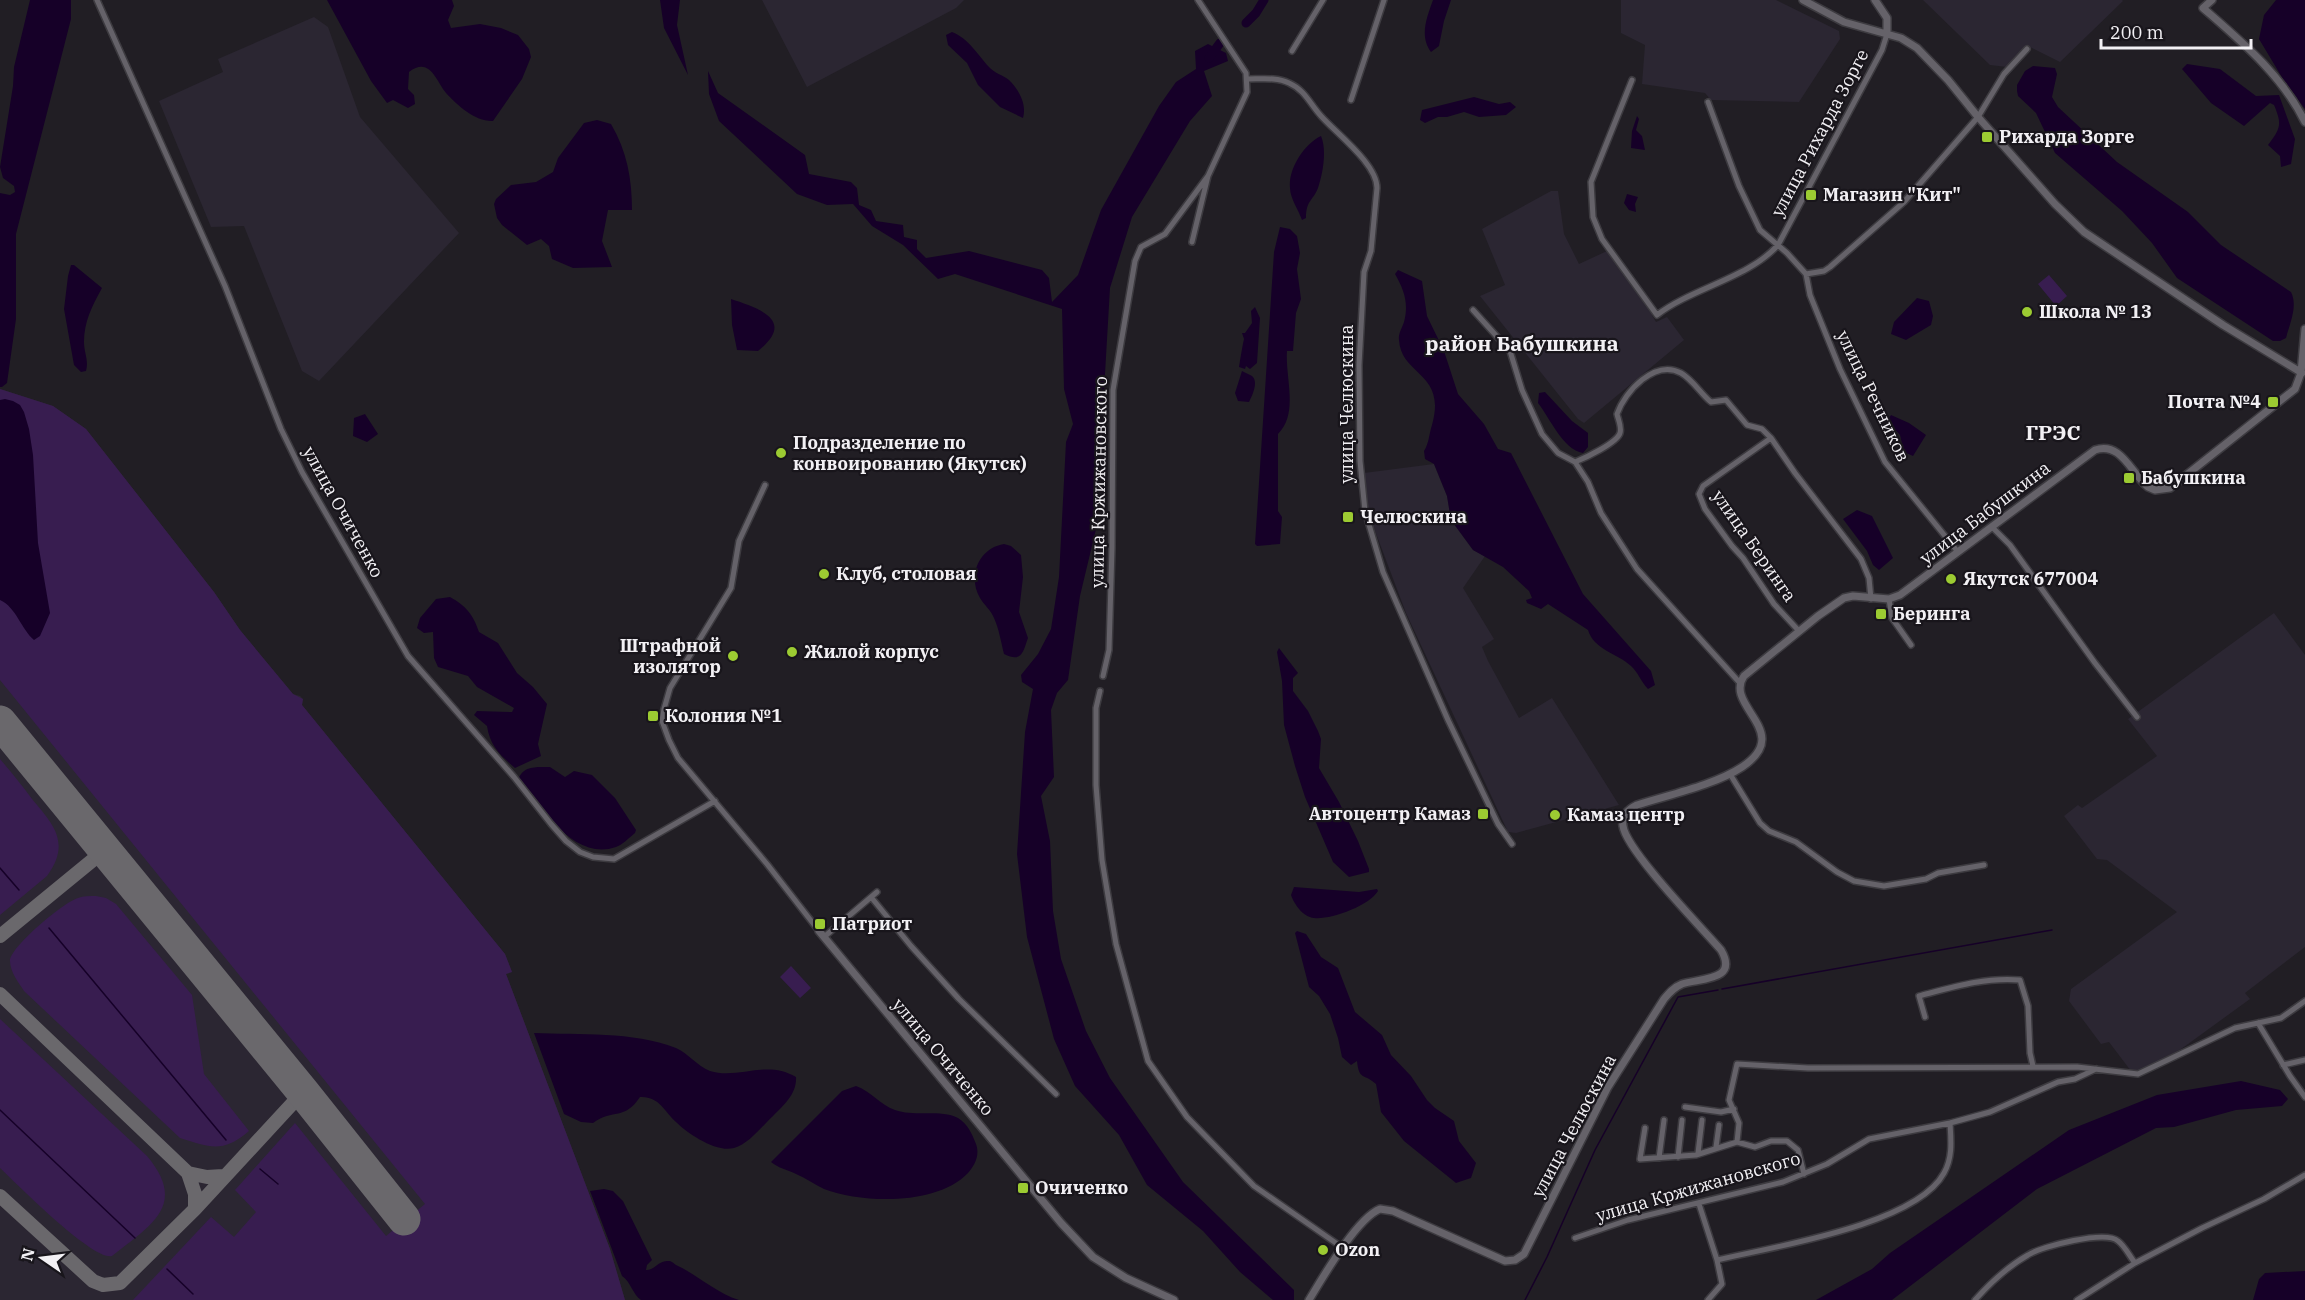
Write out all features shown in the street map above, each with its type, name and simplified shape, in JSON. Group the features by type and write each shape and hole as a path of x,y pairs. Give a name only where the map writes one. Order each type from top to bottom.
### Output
{"street":[{"name":"улица Очиченко","path":"97,0 225,286 286,440 302,472 408,656 514,777 551,824 566,841 580,852 593,857 614,860 715,801"},
{"path":"1198,0 1240,63 1248,80"},
{"path":"1292,51 1323,0"},
{"path":"1351,100 1383,0"},
{"path":"1803,0 1845,22 1901,39 1917,48 1948,80 2055,204 2084,231 2223,325 2303,374 2305,328"},
{"path":"1875,0 1887,18 1887,34"},
{"path":"2212,0 2203,8 2276,77 2288,91 2305,122"},
{"name":"улица Рихарда Зорге","path":"1632,80 1591,182 1593,217 1602,239 1657,315 1675,302 1755,263 1778,245 1882,50 1887,34"},
{"path":"1806,274 1824,271 1830,267 1889,216 1978,117 2004,74 2027,48"},
{"name":"улица Кржижановского","path":"1103,676 1110,639 1113,390 1135,261 1141,247 1165,234 1208,176 1246,98 1248,80"},
{"name":"улица Челюскина","path":"1248,80 1280,80 1303,91 1317,111 1346,140 1376,179 1371,251 1364,272 1359,364 1360,461 1365,512 1383,572 1448,720 1498,824 1512,844"},
{"name":"улица Рихарда Зорге","path":"1708,102 1743,197 1760,230 1778,245"},
{"name":"улица Кржижановского","path":"1192,242 1208,176"},
{"name":"улица Речников","path":"1778,245 1806,274 1810,295 1840,369 1886,462 1958,552"},
{"name":"улица Челюскина","path":"1343,1248 1367,1217 1380,1209 1393,1211 1505,1261 1515,1260 1524,1254 1608,1087 1664,999 1675,988 1712,978 1725,969 1726,959 1720,950 1642,860 1624,830 1625,815 1637,805 1730,774 1754,757 1761,745 1762,735 1759,723 1742,698 1740,683 1637,569 1600,513 1588,482 1575,462 1558,453 1542,434 1522,390 1510,351 1473,309"},
{"path":"1575,462 1596,452 1618,436 1620,431 1617,417 1619,410 1633,388 1654,373 1667,369 1674,370 1686,376 1711,402 1726,400 1747,424 1762,429 1771,438 1861,559 1869,578 1871,598"},
{"name":"улица Бабушкина","path":"1889,599 1900,595 2087,455 2100,448 2115,450 2148,487 2155,490 2170,488 2289,395 2298,385 2303,374"},
{"name":"улица Беринга","path":"1771,438 1703,486 1699,494 1705,509 1743,558 1774,604 1799,631"},
{"name":"улица Очиченко","path":"765,484 739,541 731,588 670,688 662,722 678,758 1061,1223 1093,1257 1126,1278 1174,1300"},
{"path":"1992,527 2010,545 2137,717"},
{"path":"1740,683 1747,673 1844,598 1853,596 1889,599 1892,618 1911,645"},
{"path":"1100,691 1096,708 1096,785 1102,860 1116,944 1148,1060 1187,1117 1254,1186 1343,1248 1309,1300"},
{"path":"1730,774 1754,814 1769,831 1796,842 1837,872 1854,881 1884,886 1984,865"},
{"path":"822,934 877,892"},
{"path":"871,897 959,999 1056,1094"},
{"path":"1925,1017 1919,996 1963,984 1999,979 2020,980 2028,1006 2030,1053 2033,1066"},
{"path":"1737,1142 1739,1123 1729,1101 1737,1064 1808,1068 2033,1066 2098,1068 2138,1074 2235,1028 2281,1018 2305,1001"},
{"path":"2258,1023 2305,1096"},
{"path":"2283,1065 2305,1060"},
{"name":"улица Кржижановского","path":"1575,1238 1628,1220 1783,1182 1827,1164 1869,1138 1950,1124 2004,1108 2058,1082 2075,1078 2098,1068"},
{"path":"1685,1107 1721,1112 1734,1109"},
{"path":"1698,1153 1702,1119"},
{"path":"1659,1158 1664,1120"},
{"path":"1678,1157 1682,1120"},
{"path":"1717,1260 1867,1224 1913,1202 1929,1190 1944,1174 1951,1152 1950,1124"},
{"path":"1716,1147 1719,1125"},
{"path":"1645,1128 1640,1159 1678,1157 1737,1142 1755,1147 1771,1141 1787,1142 1798,1150 1804,1174"},
{"path":"2077,1300 2135,1263 2303,1178"},
{"path":"1699,1203 1722,1284 1708,1300"},
{"path":"1975,1300 1997,1276 2031,1253 2090,1237 2108,1236 2118,1240 2135,1263"}],"shaded area":[{"path":"30,0 71,0 71,19 16,234 16,319 7,383 0,387 0,193 10,195 15,192 14,186 3,178 0,167 14,67"},
{"path":"327,0 452,0 454,6 448,20 451,28 480,24 501,28 518,35 529,49 531,57 522,79 493,121 480,119 462,108 446,93 432,72 422,67 409,72 408,89 414,95 415,104 408,108 393,100 387,103 371,81"},
{"path":"660,0 680,0 677,25 688,75 664,28"},
{"path":"762,0 964,0 956,8 807,87"},
{"path":"1433,0 1451,0 1439,46 1431,52 1425,40 1425,33"},
{"path":"1621,0 1776,0 1839,31 1840,39 1799,102 1711,100 1705,93 1642,84 1645,45 1621,33"},
{"path":"1923,0 2123,1 2060,62 2028,46 2007,67 1990,65"},
{"path":"2276,0 2305,0 2305,109 2283,79 2259,39 2264,15"},
{"path":"314,17 328,27 360,117 459,233 319,381 302,371 244,226 211,227 159,101 223,72 218,59"},
{"path":"952,32 968,43 991,69 1013,84 1023,102 1023,118 1000,107 978,85 967,63 948,45 946,35"},
{"path":"1208,44 1226,53 1228,61 1204,71 1212,96 1190,121 1132,217 1110,288 1096,529 1080,596 1068,680 1057,693 1051,710 1054,777 1041,796 1050,841 1053,911 1061,959 1086,1031 1110,1078 1183,1182 1294,1290 1294,1300 1273,1300 1240,1272 1203,1231 1147,1185 1119,1135 1075,1086 1054,1039 1027,937 1017,854 1025,732 1033,689 1022,682 1021,675 1038,654 1051,629 1059,577 1066,442 1073,424 1064,389 1062,309 955,274 938,279 903,245 872,226 853,204 827,205 797,194 719,121 709,94 708,71 718,93 805,155 809,174 851,182 857,188 859,205 871,210 876,221 903,225 904,237 917,240 917,249 926,258 969,251 1042,270 1049,278 1052,302 1078,275 1101,210 1159,106 1176,82 1196,69 1195,51"},
{"path":"2187,64 2220,69 2256,96 2279,95 2295,139 2291,164 2281,167 2280,156 2268,145 2279,126 2274,105 2270,103 2244,126 2211,103 2182,69"},
{"path":"2033,66 2055,68 2057,74 2052,97 2058,107 2117,162 2188,212 2221,245 2291,292 2294,309 2286,338 2273,341 2177,278 2152,243 2122,211 2055,153 2036,113 2018,96 2017,85 2025,71"},
{"path":"1474,97 1499,104 1510,102 1516,107 1506,115 1479,117 1464,112 1438,117 1425,123 1420,120 1422,110"},
{"path":"1637,116 1639,119 1636,130 1642,136 1645,150 1631,148 1632,131"},
{"path":"597,120 611,124 621,144 630,176 632,210 608,210 602,241 612,267 573,268 552,259 549,246 541,239 527,245 502,225 497,218 494,204 496,199 511,185 536,182 553,172 558,158 584,123"},
{"path":"1321,136 1324,162 1321,176 1318,188 1308,204 1306,218 1302,220 1290,192 1290,181 1298,158"},
{"path":"1551,191 1558,191 1564,234 1579,264 1607,251 1654,313 1652,315 1656,322 1667,317 1684,340 1584,423 1578,419 1480,296 1505,285 1482,229"},
{"path":"1627,194 1638,197 1635,204 1636,212 1629,210 1624,203"},
{"path":"1280,227 1290,229 1297,236 1300,253 1297,269 1301,299 1296,313 1293,351 1287,351 1290,406 1284,426 1278,434 1278,511 1282,517 1280,544 1257,546 1255,544 1274,252"},
{"path":"71,265 102,288 87,321 84,342 87,367 86,371 81,372 74,365 64,309"},
{"path":"1398,270 1422,281 1427,316 1444,351 1458,394 1484,424 1498,449 1511,453 1583,594 1651,671 1655,685 1648,689 1631,666 1595,642 1588,630 1548,604 1541,609 1527,603 1526,600 1532,598 1529,591 1503,567 1473,550 1451,520 1447,496 1434,464 1425,459 1424,451 1435,408 1433,394 1429,384 1407,361 1399,340 1406,303 1395,274"},
{"path":"2049,275 2067,296 2056,306 2038,284"},
{"path":"1917,298 1929,301 1933,316 1931,325 1906,340 1891,334 1894,322"},
{"path":"731,299 762,311 774,323 774,331 769,340 758,351 737,350 732,325"},
{"path":"1255,307 1260,318 1257,363 1250,369 1246,366 1245,369 1239,367 1244,339 1242,333 1245,333 1252,323 1251,311"},
{"path":"1242,371 1252,376 1255,382 1249,402 1238,401 1235,393"},
{"path":"0,389 53,406 86,429 214,592 240,630 293,694 303,699 302,705 505,954 512,972 506,974 610,1249 625,1300 0,1300"},
{"path":"0,389 53,406 86,429 214,592 240,630 293,694 303,699 302,705 505,954 512,972 506,974 610,1249 625,1300 133,1300 211,1217 234,1237 256,1212 235,1190 295,1123 386,1236 425,1204 0,680"},
{"path":"1545,392 1572,421 1588,433 1588,447 1583,453 1576,451 1563,440 1538,403 1539,393"},
{"path":"5,399 20,405 24,412 33,455 38,543 50,613 40,636 34,640 6,603 0,600 0,400"},
{"path":"365,414 378,434 367,442 353,436 354,418"},
{"path":"1891,415 1909,423 1926,435 1913,456 1904,452 1900,435 1887,421"},
{"path":"1434,464 1447,496 1451,520 1473,550 1485,556 1463,588 1494,639 1482,647 1488,661 1519,718 1552,698 1619,805 1516,833 1508,832 1406,613 1369,515 1364,473"},
{"path":"1857,510 1872,516 1893,558 1879,570 1873,565 1867,551 1843,519"},
{"path":"1004,544 1011,546 1021,555 1023,577 1019,612 1028,638 1025,648 1018,657 1004,654 996,622 976,590 975,572 982,557 988,551"},
{"path":"450,597 468,611 479,632 498,643 517,673 547,704 538,744 541,756 515,768 496,750 487,726 474,715 477,711 512,712 514,708 477,687 468,676 438,667 434,658 433,632 424,633 417,628 420,618 436,599"},
{"path":"2274,613 2305,655 2305,947 2245,993 2250,999 2177,1052 2141,1070 2131,1071 2109,1042 2101,1044 2069,1001 2071,989 2177,912 2107,860 2097,859 2064,816 2078,805 2082,808 2157,756 2128,719"},
{"path":"1279,648 1298,673 1293,678 1293,691 1308,711 1321,739 1319,768 1358,841 1369,872 1349,877 1333,862 1305,797 1284,725 1282,681 1277,652"},
{"path":"0,759 47,817 57,835 59,844 58,854 47,876 0,915"},
{"path":"550,767 565,777 574,771 592,775 615,798 636,830 635,833 616,847 601,849 586,847 572,839 548,817 518,780 527,769"},
{"path":"1294,887 1359,892 1377,889 1378,891 1366,902 1349,911 1329,917 1314,918 1303,913 1297,906 1291,895"},
{"path":"96,896 106,898 116,904 192,995 204,1074 249,1131 232,1143 224,1146 209,1146 180,1138 24,991 15,977 11,969 12,954 28,936 71,901"},
{"path":"1297,931 1306,934 1321,957 1338,968 1355,1012 1382,1035 1391,1055 1411,1076 1427,1100 1454,1121 1459,1141 1476,1163 1471,1178 1456,1183 1404,1141 1381,1112 1376,1084 1361,1074 1357,1061 1351,1065 1342,1057 1330,1014 1319,996 1309,987 1295,933"},
{"path":"791,966 811,988 800,998 780,977"},
{"path":"0,1019 147,1156 159,1173 164,1188 164,1202 159,1213 139,1235 112,1256 89,1247 73,1235 0,1168"},
{"path":"534,1033 624,1036 642,1039 676,1048 710,1071 731,1073 774,1070 796,1077 796,1083 789,1099 781,1108 750,1139 734,1148 719,1148 695,1137 676,1122 661,1105 647,1097 640,1097 624,1112 607,1116 593,1123 581,1122 564,1114"},
{"path":"2241,1081 2280,1090 2288,1099 2282,1106 2236,1110 2174,1127 2156,1128 2037,1189 1892,1300 1816,1300 1872,1269 1890,1253 2069,1130 2157,1095"},
{"path":"856,1086 895,1110 951,1115 961,1120 969,1130 977,1148 976,1160 971,1170 955,1183 938,1191 900,1199 879,1199 840,1194 824,1189 771,1162 842,1091"},
{"path":"604,1189 613,1191 623,1201 652,1260 646,1270 662,1262 671,1261 723,1293 739,1300 641,1300 638,1298 622,1276 590,1191"},
{"path":"2305,1271 2305,1300 2253,1300 2259,1279 2265,1273"}],"waterway":[{"path":"1246,23 1264,0"},
{"path":"1209,58 1220,43"},
{"path":"0,868 19,890"},
{"path":"49,928 226,1140"},
{"path":"1722,989 2052,930"},
{"path":"1525,1300 1595,1150 1678,997 1718,990"},
{"path":"0,1110 135,1238"},
{"path":"260,1169 278,1184"},
{"path":"167,1269 193,1294"}],"taxiway":[{"path":"0,936 105,850"},
{"path":"0,994 188,1173 207,1177 223,1176"},
{"path":"0,1196 93,1281 103,1285 120,1283 195,1209 303,1092"},
{"path":"188,1173 195,1194 195,1209"}],"runway":[{"path":"0,722 404,1219"}],"place":[{"name":"Рихарда Зорге","path":"1987,137"},
{"name":"Магазин \"Кит\"","path":"1811,195"},
{"name":"Школа № 13","path":"2027,312"},
{"name":"Почта №4","path":"2273,402"},
{"name":"Подразделение по конвоированию (Якутск)","path":"781,453"},
{"name":"Бабушкина","path":"2129,478"},
{"name":"Челюскина","path":"1348,517"},
{"name":"Клуб, столовая","path":"824,574"},
{"name":"Якутск 677004","path":"1951,579"},
{"name":"Беринга","path":"1881,614"},
{"name":"Жилой корпус","path":"792,652"},
{"name":"Штрафной изолятор","path":"733,656"},
{"name":"Колония №1","path":"653,716"},
{"name":"Автоцентр Камаз","path":"1483,814"},
{"name":"Камаз центр","path":"1555,815"},
{"name":"Патриот","path":"820,924"},
{"name":"Очиченко","path":"1023,1188"},
{"name":"Ozon","path":"1323,1250"}],"district":[{"name":"район Бабушкина","path":"1522,344"},
{"name":"ГРЭС","path":"2053,433"}]}
